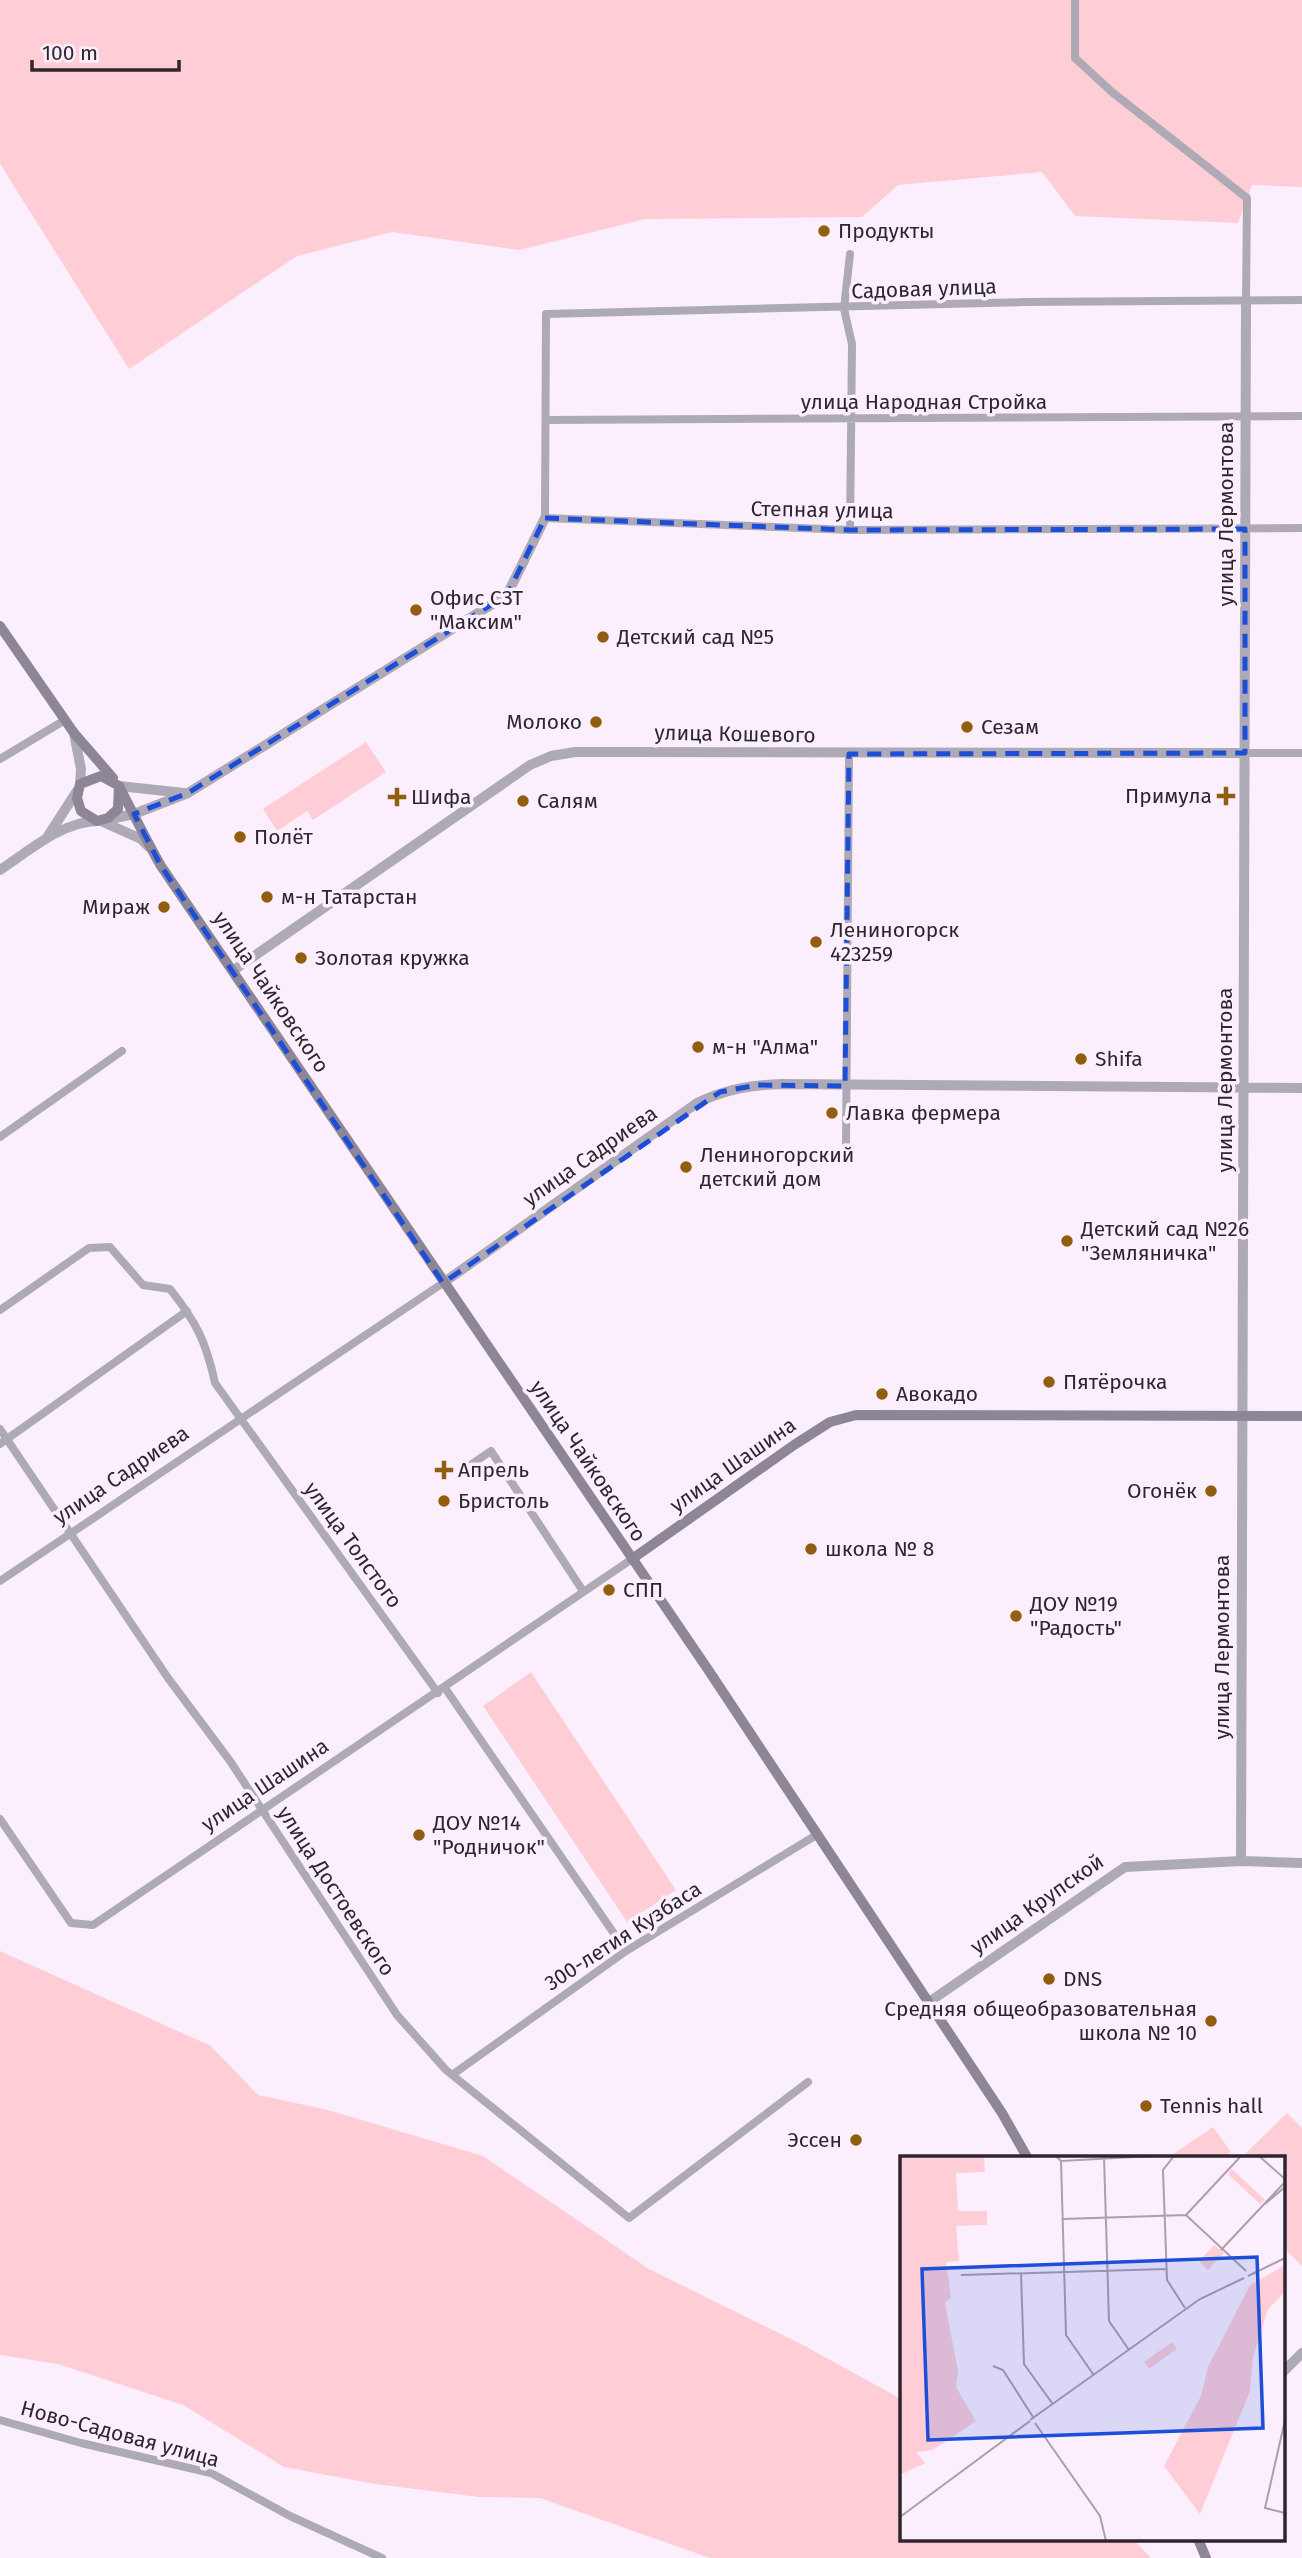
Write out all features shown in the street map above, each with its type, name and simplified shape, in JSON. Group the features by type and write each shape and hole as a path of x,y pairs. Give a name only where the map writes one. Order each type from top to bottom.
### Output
{"main road":[{"name":"улица Чайковского","path":"0,626 74,733 118,784 150,848 818,1834 998,2106 1026,2156"},
{"path":"101,776 118,784 118,808 99,821 81,811 79,787 101,776"},
{"name":"улица Шашина","path":"632,1559 794,1445 830,1422 856,1415 1302,1416"},
{"path":"1199,2540 1206,2558"}],"street":[{"path":"1075,0 1075,58 1112,92 1247,198 1246,300"},
{"path":"850,254 844,309 852,344 850,530"},
{"name":"улица Лермонтова","path":"1241,1861 1246,300"},
{"name":"Садовая улица","path":"546,420 547,314 844,309 1024,302 1302,300"},
{"name":"улица Народная Стройка","path":"546,420 1302,416"},
{"path":"0,870 46,839 75,825 134,814 188,793 507,595 545,518 546,420"},
{"name":"Степная улица","path":"545,518 850,530 1302,528"},
{"path":"0,760 65,720"},
{"path":"46,839 79,787 81,769 74,733"},
{"name":"улица Кошевого","path":"234,970 530,765 551,756 614,752 1302,753"},
{"path":"846,1147 849,754"},
{"path":"118,784 188,793"},
{"path":"99,821 141,839 150,848"},
{"path":"0,1137 122,1051"},
{"name":"улица Садриева","path":"0,1581 443,1283 697,1104 720,1092 757,1085 1302,1088"},
{"name":"улица Толстого","path":"0,1310 89,1248 110,1247 143,1285 170,1289 187,1311 206,1344 215,1382 441,1691 626,1951"},
{"path":"3,1442 187,1311"},
{"name":"улица Достоевского","path":"0,1429 3,1442 261,1809 397,2015 452,2075 629,2218 808,2082"},
{"path":"469,1465 491,1451 583,1591"},
{"name":"улица Шашина","path":"0,1819 71,1923 93,1925 632,1559"},
{"name":"300-летия Кузбаса","path":"452,2075 626,1951 818,1834"},
{"name":"улица Крупской","path":"929,2002 1125,1867 1241,1861 1302,1863"},
{"path":"1284,2371 1302,2353"},
{"name":"Ново-Садовая улица","path":"0,2420 81,2443 211,2473 290,2516 382,2558"}],"highlighted area":[{"path":"545,518 850,530 1245,529 1245,753 849,754 845,1086 757,1085 720,1092 443,1283 161,866 134,814 188,793 507,595"}],"shaded area":[{"path":"0,0 1302,0 1302,187 1252,185 1238,223 1075,216 1042,172 898,185 862,217 646,219 519,250 392,232 297,256 129,369 0,164"},
{"path":"366,742 386,772 313,820 307,811 277,831 263,809"},
{"path":"531,1672 676,1890 627,1922 483,1706"},
{"path":"0,1951 211,2046 258,2095 328,2110 483,2156 649,2269 803,2345 900,2398 900,2540 1134,2540 1151,2558 710,2558 540,2498 479,2497 375,2484 284,2467 183,2405 58,2364 0,2355"},
{"path":"1287,2113 1302,2128 1302,2266 1284,2248 1284,2156 1243,2156"},
{"path":"1213,2127 1231,2152 1225,2156 1170,2156"}],"place":[{"name":"Продукты","path":"824,231"},
{"name":"Офис СЗТ \"Максим\"","path":"416,610"},
{"name":"Детский сад №5","path":"603,637"},
{"name":"Молоко","path":"596,722"},
{"name":"Сезам","path":"967,727"},
{"name":"Примула","path":"1226,796"},
{"name":"Шифа","path":"397,797"},
{"name":"Салям","path":"523,801"},
{"name":"Полёт","path":"240,837"},
{"name":"м-н Татарстан","path":"267,897"},
{"name":"Мираж","path":"164,907"},
{"name":"Лениногорск 423259","path":"816,942"},
{"name":"Золотая кружка","path":"301,958"},
{"name":"м-н \"Алма\"","path":"698,1047"},
{"name":"Shifa","path":"1081,1059"},
{"name":"Лавка фермера","path":"832,1113"},
{"name":"Лениногорский детский дом","path":"686,1167"},
{"name":"Детский сад №26 \"Земляничка\"","path":"1067,1241"},
{"name":"Пятёрочка","path":"1049,1382"},
{"name":"Авокадо","path":"882,1394"},
{"name":"Апрель","path":"444,1470"},
{"name":"Огонёк","path":"1211,1491"},
{"name":"Бристоль","path":"444,1501"},
{"name":"школа № 8","path":"811,1549"},
{"name":"СПП","path":"609,1590"},
{"name":"ДОУ №19 \"Радость\"","path":"1016,1616"},
{"name":"ДОУ №14 \"Родничок\"","path":"419,1835"},
{"name":"DNS","path":"1049,1979"},
{"name":"Средняя общеобразовательная школа № 10","path":"1211,2021"},
{"name":"Tennis hall","path":"1146,2106"},
{"name":"Эссен","path":"856,2140"}]}
